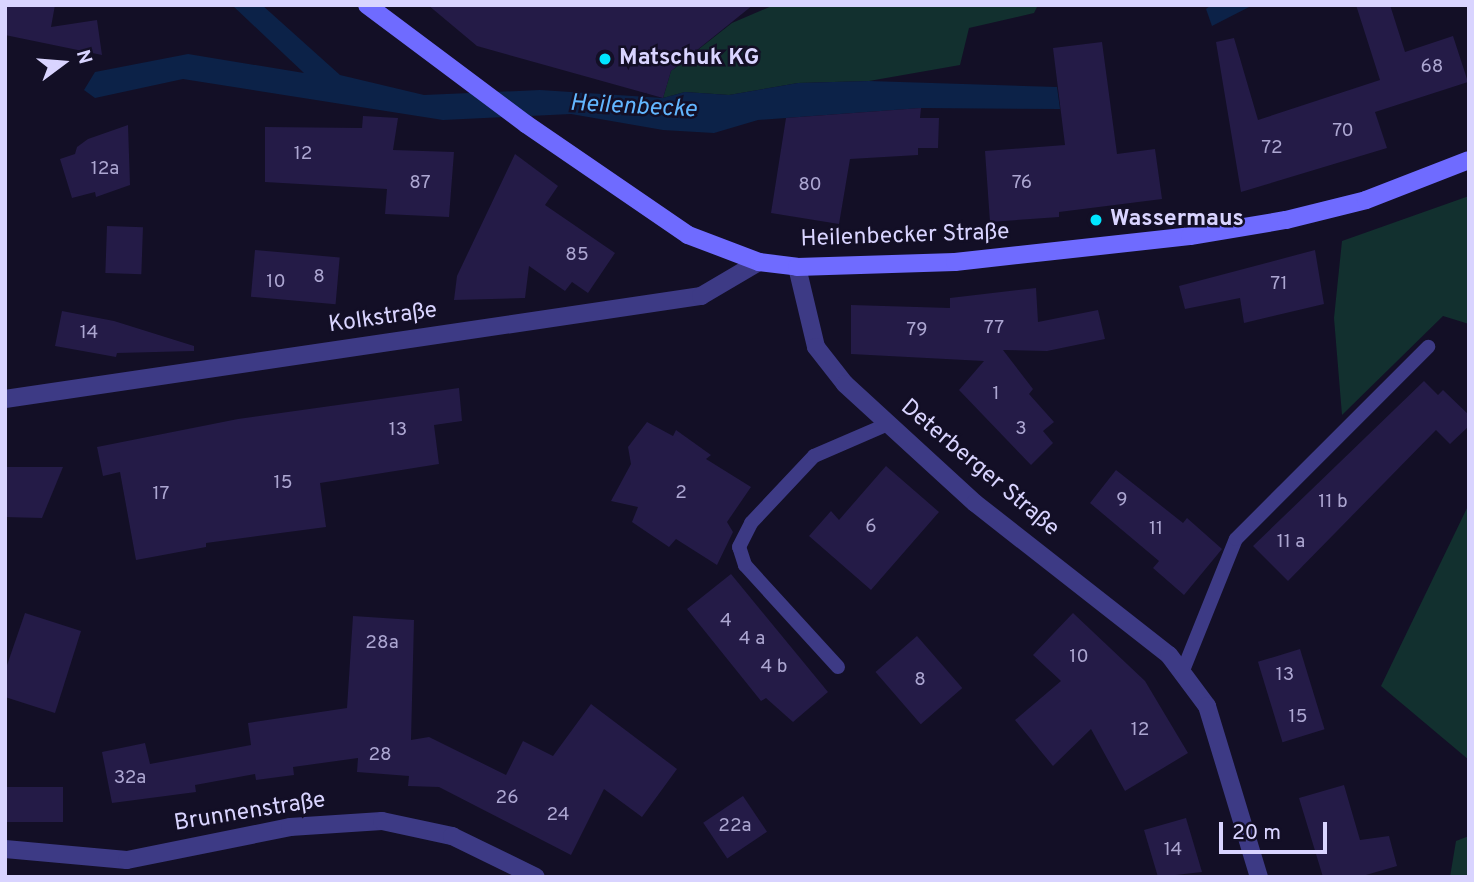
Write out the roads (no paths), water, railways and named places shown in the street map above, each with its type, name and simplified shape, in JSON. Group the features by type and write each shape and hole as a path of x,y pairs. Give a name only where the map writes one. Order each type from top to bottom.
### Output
{"main road":[{"name":"Heilenbecker Straße","path":"367,5 526,124 688,235 758,262 797,267 955,262 1190,236 1286,220 1366,200 1469,160"}],"street":[{"name":"Kolkstraße","path":"5,398 701,296 758,262"},
{"name":"Deterberger Straße","path":"797,267 816,347 845,384 975,503 1124,617 1182,673 1207,706 1259,877"},
{"name":"Brunnenstraße","path":"5,849 127,860 290,827 382,821 452,836 536,877"}],"lane":[{"path":"1182,673 1236,539 1428,347"},
{"path":"838,667 745,565 739,547 751,523 814,456 888,424"}],"water":[{"name":"Heilenbecke","path":"232,5 262,5 340,75 424,95 540,90 663,98 685,92 729,95 798,83 869,81 1057,87 1060,109 921,108 758,120 714,133 663,130 571,114 443,120 183,79 95,98 84,90 95,72 188,54 304,73"},
{"path":"1211,5 1253,5 1212,26 1206,9"}],"place":[{"name":"Matschuk KG","path":"605,59"},
{"name":"Wassermaus","path":"1096,220"}]}
